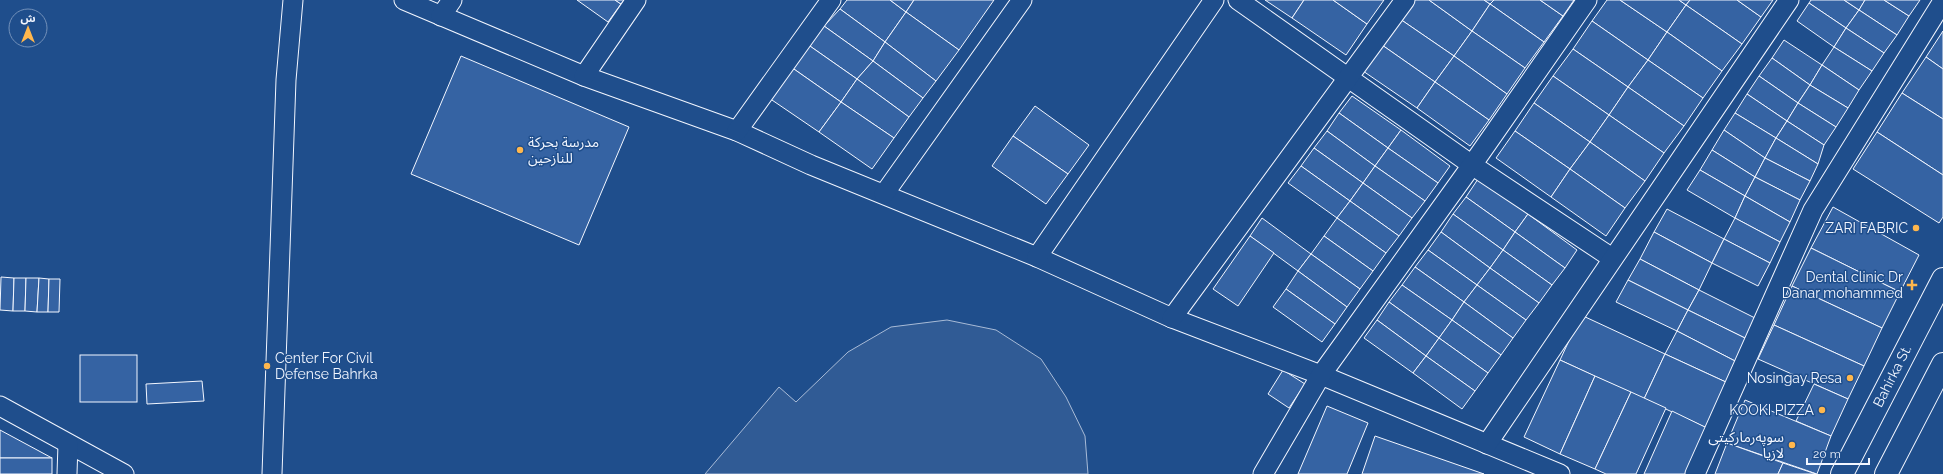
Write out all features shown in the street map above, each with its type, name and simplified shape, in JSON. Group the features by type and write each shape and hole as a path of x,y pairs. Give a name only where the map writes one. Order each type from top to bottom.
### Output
{"main road":[{"name":"Bahirka St.","path":"1842,474 1943,279"},
{"path":"1886,474 1943,364"}],"street":[{"path":"272,474 286,80 293,0"},
{"path":"404,0 584,76 737,131 811,165 1037,258 1172,318 1321,375 1560,474"},
{"path":"441,16 452,0"},
{"path":"584,76 636,0"},
{"path":"737,131 831,0"},
{"path":"884,194 1022,0"},
{"path":"1037,258 1214,0"},
{"path":"1238,0 1472,165 1612,258"},
{"path":"1172,318 1405,0"},
{"path":"1262,474 1321,375 1472,165 1586,0"},
{"path":"1487,444 1612,258 1789,0"},
{"path":"1695,474 1813,210 1943,1"},
{"path":"0,406 124,474"},
{"path":"67,474 68,444"}],"shaded area":[{"path":"947,320 996,330 1041,359 1066,397 1085,436 1088,474 705,474 779,387 796,402 848,352 891,327"}],"building":[{"path":"577,0 615,0 621,4 608,22"},
{"path":"615,0 624,0 621,4"},
{"path":"847,0 890,0 906,12 885,42 840,9"},
{"path":"890,0 914,0 906,12"},
{"path":"914,0 994,0 959,50 906,12"},
{"path":"1265,0 1304,0 1292,18"},
{"path":"1304,0 1333,0 1367,24 1346,55 1292,18"},
{"path":"1333,0 1384,0 1367,24"},
{"path":"1413,0 1429,0 1472,31 1454,56 1400,19"},
{"path":"1429,0 1484,0 1490,4 1472,31"},
{"path":"1484,0 1494,0 1490,4"},
{"path":"1494,0 1540,0 1563,16 1544,42 1490,4"},
{"path":"1540,0 1574,0 1563,16"},
{"path":"1607,0 1620,0 1667,32 1648,60 1592,21"},
{"path":"1620,0 1679,0 1686,5 1667,32"},
{"path":"1679,0 1690,0 1686,5"},
{"path":"1690,0 1737,0 1761,17 1742,44 1686,5"},
{"path":"1737,0 1773,0 1761,17"},
{"path":"1811,0 1844,0 1859,10 1846,28 1809,3"},
{"path":"1844,0 1865,0 1859,10"},
{"path":"1865,0 1884,0 1909,16 1897,35 1859,10"},
{"path":"1884,0 1920,0 1909,16"},
{"path":"1809,3 1846,28 1834,47 1797,21"},
{"path":"1490,4 1544,42 1525,68 1472,31"},
{"path":"1686,5 1742,44 1722,71 1667,32"},
{"path":"840,9 885,42 873,61 824,26"},
{"path":"1859,10 1897,35 1884,53 1846,28"},
{"path":"906,12 959,50 936,81 885,42"},
{"path":"1400,19 1454,56 1435,82 1382,45"},
{"path":"1592,21 1648,60 1628,87 1573,49"},
{"path":"824,26 873,61 857,79 807,44"},
{"path":"1846,28 1884,53 1872,71 1834,47"},
{"path":"1472,31 1525,68 1507,94 1454,56"},
{"path":"1943,31 1943,69 1926,57"},
{"path":"1667,32 1722,71 1703,98 1648,60"},
{"path":"1784,40 1822,65 1810,85 1772,58"},
{"path":"885,42 936,81 923,98 873,61"},
{"path":"807,44 857,79 841,102 791,67"},
{"path":"1382,45 1435,82 1417,108 1363,71"},
{"path":"1834,47 1872,71 1859,90 1822,65"},
{"path":"1573,49 1628,87 1609,115 1553,76"},
{"name":"مدرسة بحركة للنازحين","path":"461,56 629,127 579,245 411,174"},
{"path":"1454,56 1507,94 1489,120 1435,82"},
{"path":"1926,57 1943,69 1943,119 1902,93"},
{"path":"1772,58 1810,85 1798,103 1759,76"},
{"path":"1648,60 1703,98 1684,126 1628,87"},
{"path":"873,61 923,98 909,117 857,79"},
{"path":"1822,65 1859,90 1848,108 1810,85"},
{"path":"791,67 841,102 819,132 769,98"},
{"path":"1553,76 1609,115 1590,142 1534,103"},
{"path":"1759,76 1798,103 1787,121 1747,94"},
{"path":"857,79 909,117 894,138 841,102"},
{"path":"1435,82 1489,120 1470,146 1417,108"},
{"path":"1810,85 1848,108 1836,127 1798,103"},
{"path":"1628,87 1684,126 1664,153 1609,115"},
{"path":"1902,93 1943,119 1943,175 1877,132"},
{"path":"1747,94 1787,121 1776,138 1735,113"},
{"path":"1352,96 1401,130 1388,148 1339,113"},
{"path":"841,102 894,138 872,169 819,132"},
{"path":"1534,103 1590,142 1570,169 1515,131"},
{"path":"1798,103 1836,127 1824,145 1787,121"},
{"path":"1035,106 1089,145 1068,174 1013,136"},
{"path":"1339,113 1388,148 1375,166 1327,131"},
{"path":"1735,113 1776,138 1765,158 1724,130"},
{"path":"1609,115 1664,153 1645,181 1590,142"},
{"path":"1787,121 1824,145 1818,164 1776,138"},
{"path":"1401,130 1450,166 1438,183 1388,148"},
{"path":"1724,130 1765,158 1755,177 1712,150"},
{"path":"1327,131 1375,166 1363,183 1314,148"},
{"path":"1515,131 1570,169 1551,197 1496,158"},
{"path":"1877,132 1943,175 1943,217 1939,223 1853,169"},
{"path":"1013,136 1068,174 1046,204 992,166"},
{"path":"1776,138 1818,164 1810,181 1765,158"},
{"path":"1590,142 1645,181 1625,208 1570,169"},
{"path":"1314,148 1363,183 1350,201 1301,166"},
{"path":"1388,148 1438,183 1425,201 1375,166"},
{"path":"1712,150 1755,177 1745,196 1700,170"},
{"path":"1765,158 1810,181 1800,200 1755,177"},
{"path":"1301,166 1350,201 1337,218 1288,183"},
{"path":"1375,166 1425,201 1412,218 1363,183"},
{"path":"1570,169 1625,208 1606,236 1551,197"},
{"path":"1700,170 1745,196 1735,218 1687,190"},
{"path":"1755,177 1800,200 1790,222 1745,196"},
{"path":"1478,179 1528,214 1515,232 1466,197"},
{"path":"1363,183 1412,218 1399,236 1350,201"},
{"path":"1745,196 1790,222 1780,242 1735,218"},
{"path":"1466,197 1515,232 1503,250 1453,214"},
{"path":"1350,201 1399,236 1386,253 1337,218"},
{"path":"1833,207 1919,255 1900,292 1811,248"},
{"path":"1667,209 1724,239 1712,263 1654,232"},
{"path":"1453,214 1503,250 1490,268 1441,232"},
{"path":"1528,214 1577,250 1565,268 1515,232"},
{"path":"1262,218 1311,254 1298,271 1250,236"},
{"path":"1337,218 1386,253 1373,271 1324,236"},
{"path":"1735,218 1780,242 1770,263 1724,239"},
{"path":"1441,232 1490,268 1477,285 1428,250"},
{"path":"1515,232 1565,268 1552,285 1503,250"},
{"path":"1654,232 1712,263 1699,290 1640,259"},
{"path":"1250,236 1274,253 1238,306 1213,289"},
{"path":"1324,236 1373,271 1360,289 1311,254"},
{"path":"1724,239 1770,263 1758,286 1712,263"},
{"path":"1811,248 1900,292 1882,328 1792,286"},
{"path":"1428,250 1477,285 1464,302 1415,267"},
{"path":"1503,250 1552,285 1539,303 1490,268"},
{"path":"1311,254 1360,289 1347,307 1298,271"},
{"path":"1640,259 1699,290 1688,310 1628,280"},
{"path":"1415,267 1464,302 1452,320 1402,285"},
{"path":"1490,268 1539,303 1526,320 1477,285"},
{"path":"1298,271 1347,307 1335,324 1286,289"},
{"path":"1,277 14,278 13,311 0,310"},
{"path":"14,278 26,278 25,311 13,311"},
{"path":"26,278 39,278 37,312 25,311"},
{"path":"39,278 49,279 48,312 37,312"},
{"path":"49,279 60,279 59,312 48,312"},
{"path":"1628,280 1688,310 1677,331 1616,302"},
{"path":"1402,285 1452,320 1439,338 1389,302"},
{"path":"1477,285 1526,320 1513,338 1464,302"},
{"path":"1792,286 1882,328 1864,366 1774,325"},
{"path":"1286,289 1335,324 1322,342 1273,307"},
{"path":"1699,290 1757,319 1747,339 1688,310"},
{"path":"1389,302 1439,338 1426,356 1377,320"},
{"path":"1464,302 1513,338 1501,355 1452,320"},
{"path":"1688,310 1747,339 1737,362 1677,331"},
{"path":"1581,315 1665,354 1644,399 1560,360"},
{"path":"1377,320 1426,356 1413,373 1364,338"},
{"path":"1452,320 1501,355 1488,373 1439,338"},
{"path":"1774,325 1864,366 1848,399 1758,359"},
{"path":"1677,331 1737,362 1728,383 1665,354"},
{"path":"1439,338 1488,373 1475,391 1426,356"},
{"path":"1665,354 1728,383 1707,428 1644,399"},
{"path":"80,355 137,355 137,402 80,402"},
{"path":"1426,356 1475,391 1462,409 1413,373"},
{"path":"1560,360 1595,376 1560,454 1524,437"},
{"path":"1283,370 1305,384 1289,408 1268,394"},
{"path":"1595,376 1631,392 1595,469 1560,454"},
{"path":"202,381 204,401 147,404 146,384"},
{"name":"KOOKI PIZZA","path":"1814,384 1848,399 1831,436 1796,421"},
{"path":"1631,392 1666,408 1636,474 1606,474 1595,469"},
{"path":"1745,400 1831,436 1817,474 1727,443"},
{"path":"1327,406 1368,423 1347,474 1298,474"},
{"path":"1672,411 1707,428 1687,474 1644,474"},
{"path":"0,430 52,458 0,458"},
{"path":"1375,436 1484,474 1362,474"},
{"path":"1727,443 1783,463 1778,474 1715,474"},
{"path":"0,458 52,458 52,474 0,474"},
{"path":"1783,463 1816,474 1778,474"}],"place":[{"name":"مدرسة بحركة للنازحين","path":"520,150"},
{"name":"ZARI FABRIC","path":"1916,228"},
{"name":"Dental clinic Dr Danar mohammed","path":"1912,285"},
{"name":"Center For Civil Defense Bahrka","path":"267,366"},
{"name":"Nosingay Resa","path":"1850,378"},
{"name":"KOOKI PIZZA","path":"1822,410"},
{"name":"سوپه‌رمارکیتی لازیا","path":"1792,445"}]}
